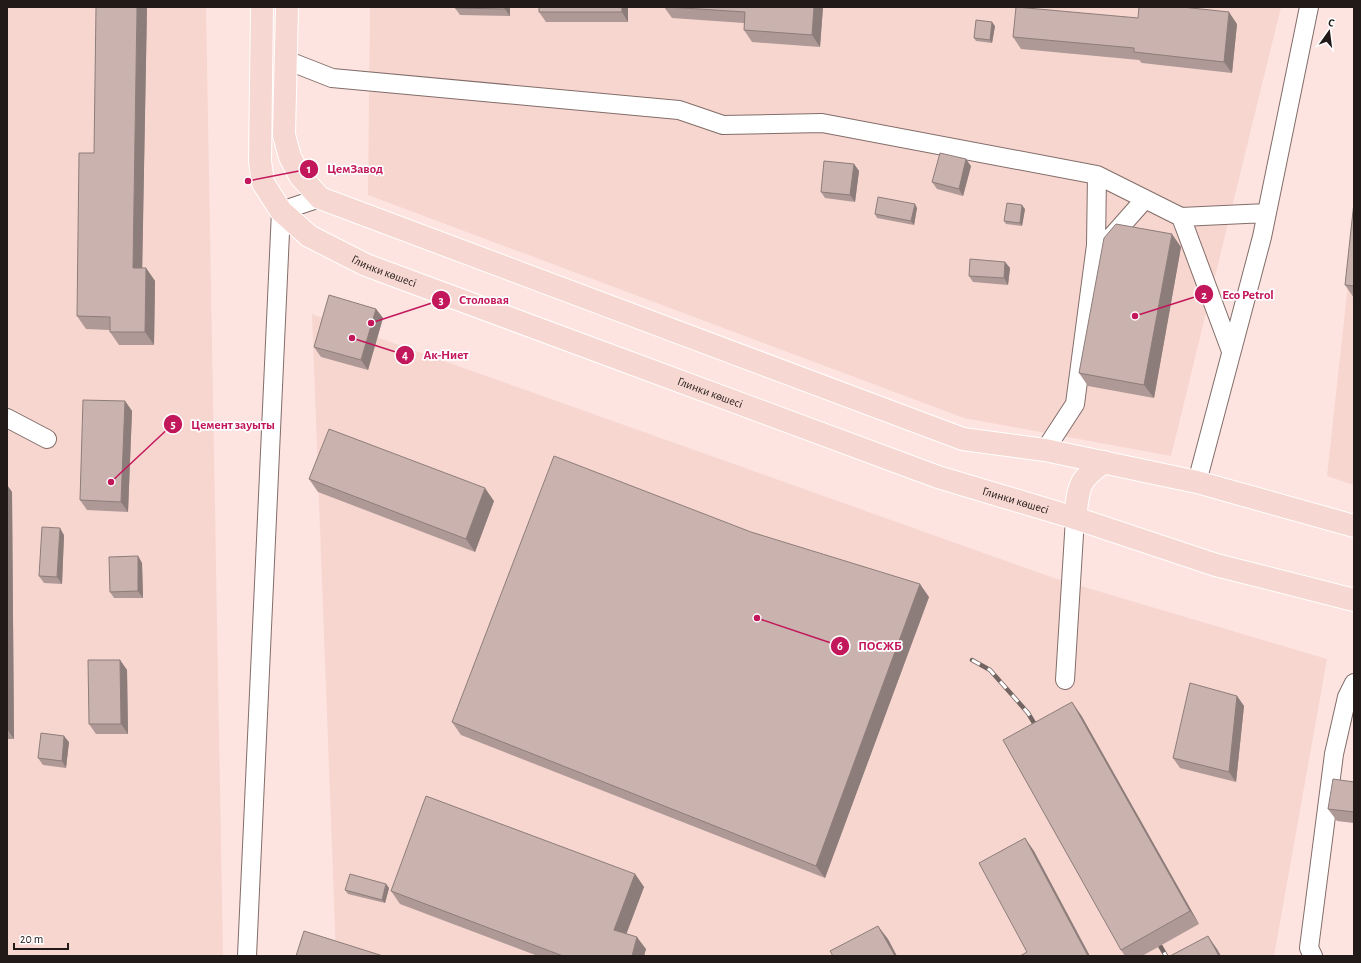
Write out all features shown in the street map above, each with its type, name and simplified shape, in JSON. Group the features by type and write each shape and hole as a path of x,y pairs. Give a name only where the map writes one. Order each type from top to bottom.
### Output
{"main road":[{"name":"Глинки көшесі","path":"262,7 260,161 263,183 281,211 309,236 366,265 938,477 1075,518 1216,565 1354,600"},
{"path":"287,7 284,135 290,157 300,176 320,198 963,439 1045,450 1197,482 1354,526"},
{"path":"1075,518 1081,481 1091,471 1104,462"}],"street":[{"path":"1197,482 1267,213 1309,7"},
{"path":"286,60 332,78 679,110 723,125 822,123 1097,175 1181,217 1267,213"},
{"path":"1045,450 1075,404 1087,325 1095,255 1097,175"},
{"path":"246,956 281,211 320,198"},
{"path":"1095,255 1145,199"},
{"path":"1181,217 1232,351"},
{"path":"7,418 47,439"},
{"path":"1065,680 1075,518"},
{"path":"1313,956 1309,948 1334,754 1347,697 1354,683"}],"shaded area":[{"path":"7,7 206,7 223,956 7,956"},
{"path":"370,7 1281,7 1171,456 964,418 368,195"},
{"path":"1354,229 1354,485 1327,476"},
{"path":"312,314 1054,578 1327,659 1274,956 336,956"}],"building":[{"path":"96,7 137,7 133,268 146,268 145,332 110,332 110,317 77,316 79,153 94,153"},
{"path":"505,7 505,9 455,8"},
{"path":"539,7 622,7 622,12 539,12"},
{"path":"668,7 814,7 812,35 744,30 745,12"},
{"path":"1016,7 1138,18 1139,7 1182,7 1229,12 1224,62 1134,52 1134,48 1013,37"},
{"path":"976,20 992,22 990,40 974,38"},
{"path":"940,153 966,159 959,189 932,182"},
{"path":"824,161 854,164 850,195 821,192"},
{"path":"878,197 915,204 911,221 875,214"},
{"path":"1354,202 1354,286 1345,285"},
{"path":"1007,203 1022,205 1020,223 1004,221"},
{"path":"1116,224 1172,234 1144,385 1079,373 1104,238"},
{"path":"970,259 1005,262 1004,278 969,276"},
{"path":"329,295 376,309 361,360 314,347"},
{"path":"83,400 125,401 121,502 80,500"},
{"path":"329,429 485,488 466,539 309,479"},
{"path":"554,456 751,532 920,584 816,866 452,722"},
{"path":"42,527 60,528 57,577 39,576"},
{"path":"138,556 138,591 110,592 109,557"},
{"path":"88,660 120,660 121,724 89,724"},
{"path":"1190,683 1237,696 1229,772 1173,758"},
{"path":"1072,702 1190,911 1121,950 1003,740"},
{"path":"41,733 64,736 62,761 38,758"},
{"path":"1333,779 1354,782 1354,812 1328,809"},
{"path":"426,796 635,874 614,930 637,937 632,956 563,956 391,891"},
{"path":"1025,838 1088,956 1020,956 1027,952 979,863"},
{"path":"350,874 386,884 382,900 345,890"},
{"path":"878,926 895,956 833,956 830,951"},
{"path":"304,931 383,956 296,956"},
{"path":"1208,936 1219,956 1170,956"}],"railway":[{"path":"972,660 990,670 1028,713 1040,733"},
{"path":"1155,937 1166,956"}],"place":[{"name":"ЦемЗавод","path":"248,181"},
{"name":"Eco Petrol","path":"1135,316"},
{"name":"Столовая","path":"371,323"},
{"name":"Ак-Ниет","path":"352,338"},
{"name":"Цемент зауыты","path":"111,482"},
{"name":"ПОСЖБ","path":"757,618"}]}
